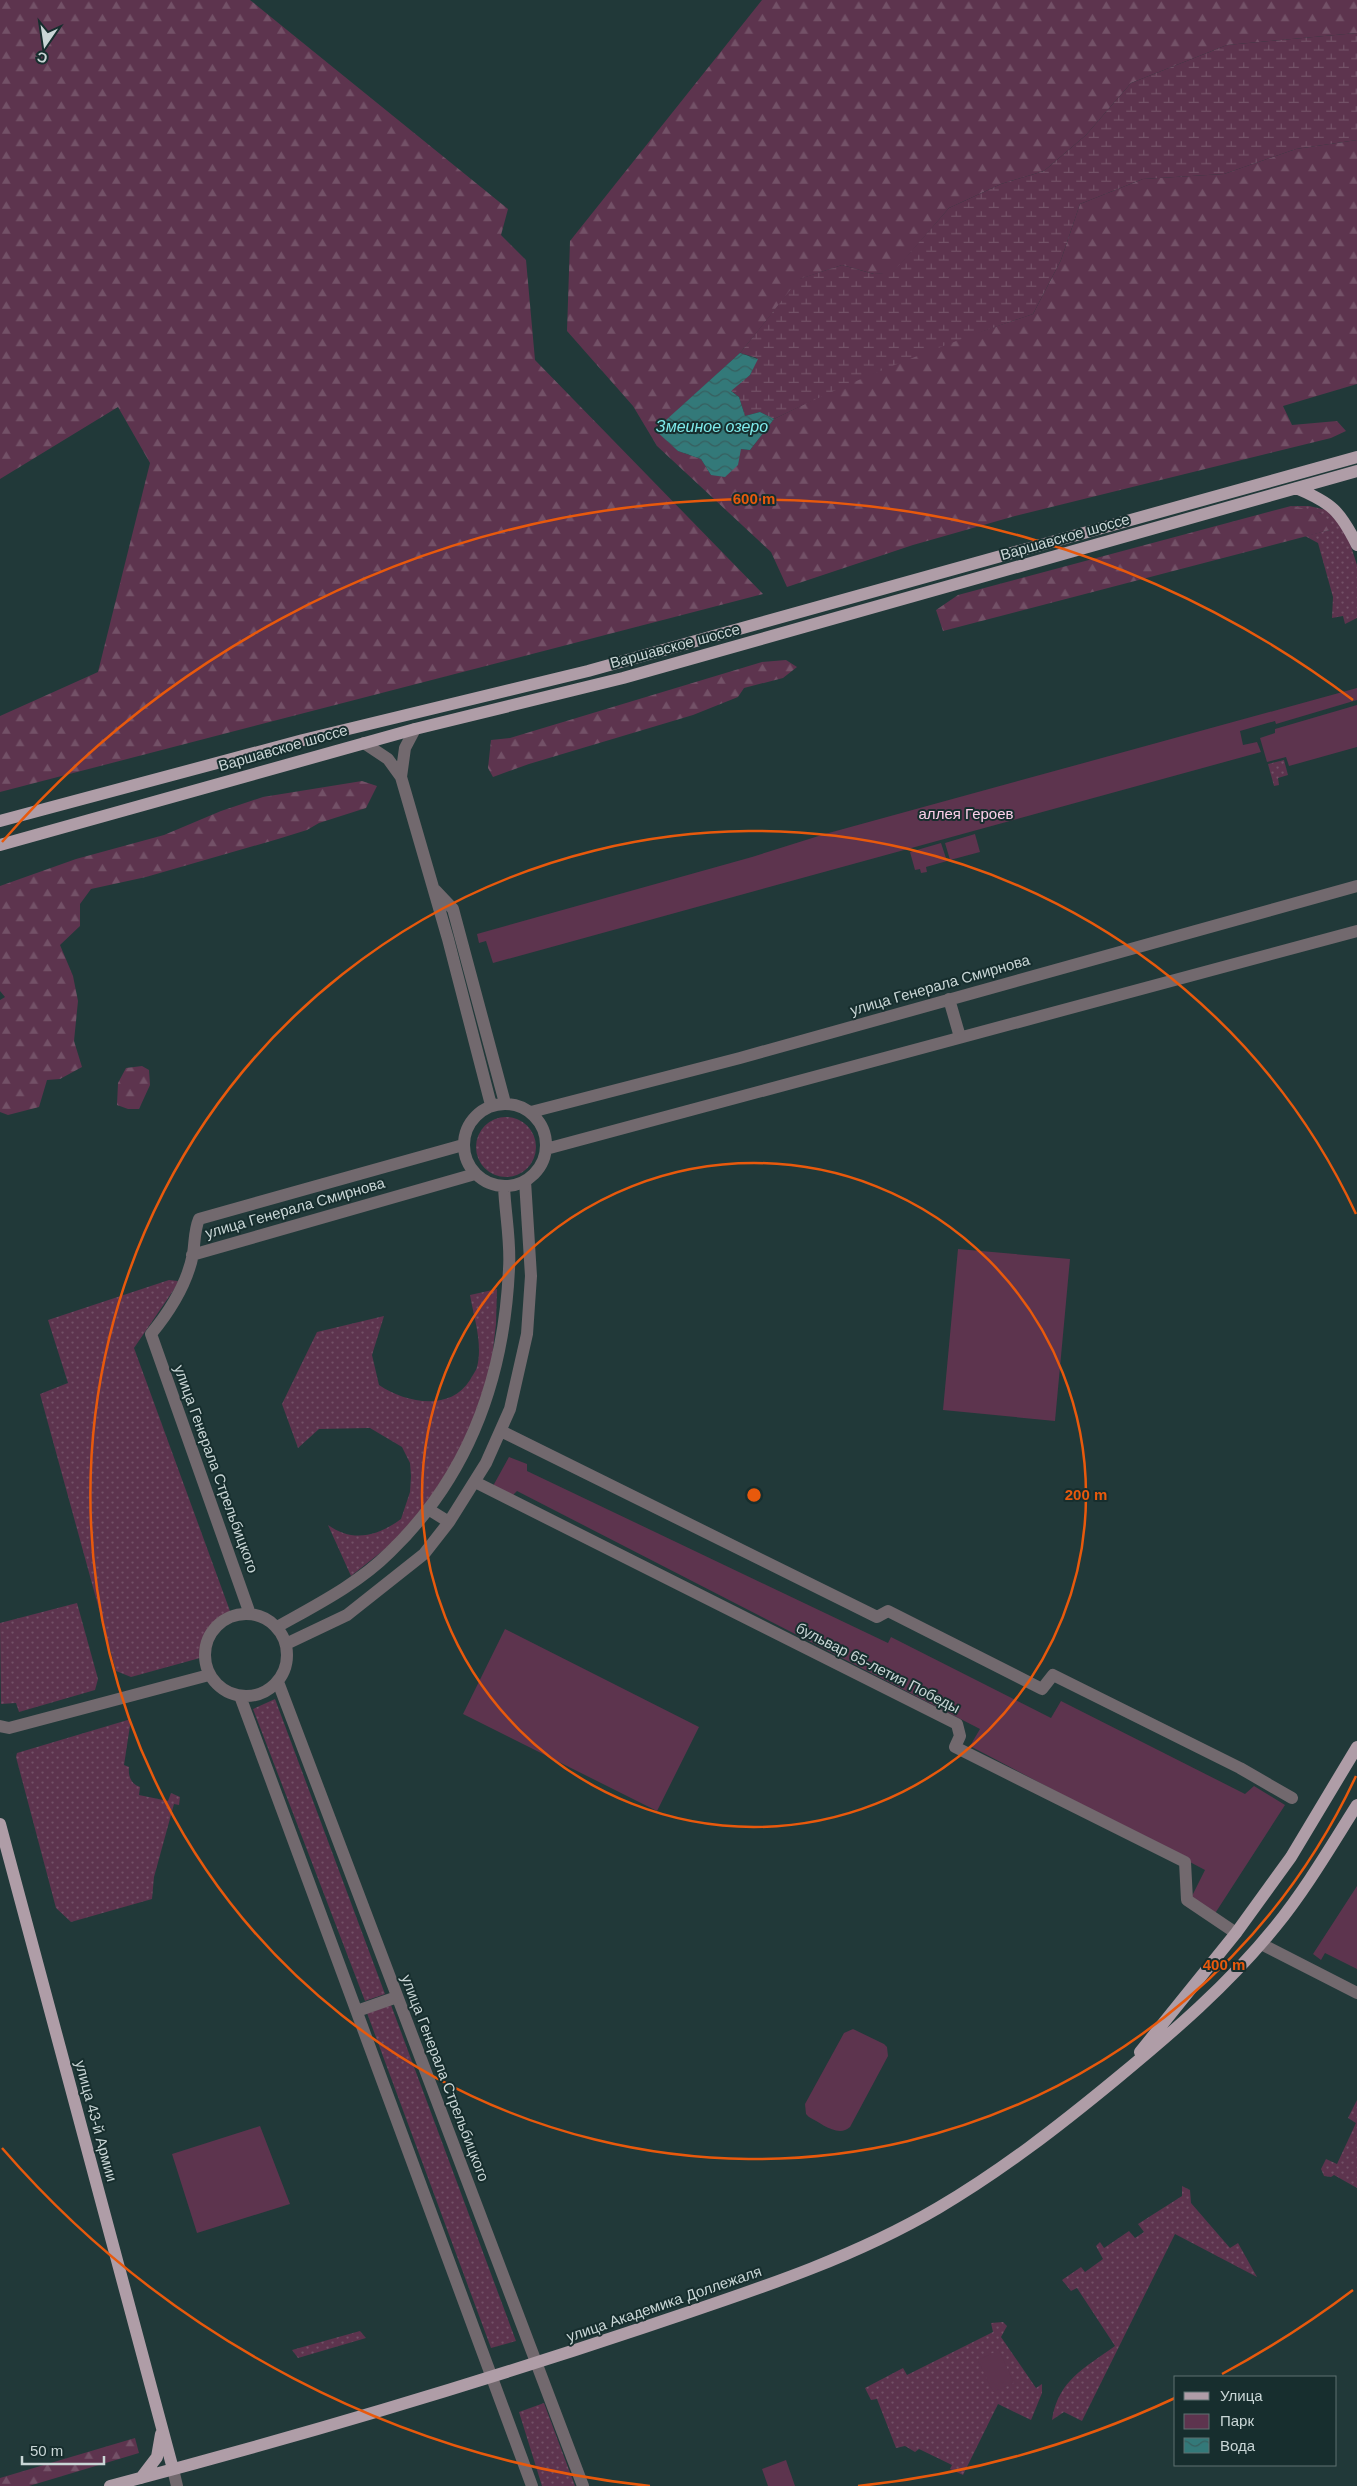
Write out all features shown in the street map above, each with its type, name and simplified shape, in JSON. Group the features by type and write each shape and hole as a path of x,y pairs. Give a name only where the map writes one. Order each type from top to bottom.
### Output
{"main road":[{"name":"Варшавское шоссе","path":"0,821 303,740 549,681 1357,457"},
{"name":"Варшавское шоссе","path":"0,845 415,729 623,678 1357,471"},
{"path":"1296,488 1320,498 1337,511 1344,520 1357,546"},
{"name":"улица Академика Доллежаля","path":"1121,2075 1236,1933 1290,1857 1356,1750"},
{"name":"улица Академика Доллежаля","path":"110,2486 493,2378 754,2291 824,2264 886,2236 937,2209 1054,2131 1189,2019 1223,1986 1261,1944 1313,1874 1356,1810"},
{"name":"улица 43-й Армии","path":"0,1824 173,2469"},
{"path":"1204,1973 1210,1984 1223,1986"},
{"name":"улица 43-й Армии","path":"141,2478 157,2457 162,2427"}],"street":[{"path":"401,776 405,748 415,729"},
{"path":"364,743 388,759 401,776 448,938 491,1105"},
{"name":"улица Генерала Смирнова","path":"531,1112 740,1058 1357,886"},
{"path":"433,888 453,909 505,1103"},
{"path":"546,1149 1357,931"},
{"path":"448,938 460,936"},
{"path":"949,999 960,1037"},
{"path":"505,1103 531,1112 540,1123 545,1135 546,1149 539,1168 525,1181 504,1186 483,1180 475,1174 467,1162 464,1135 470,1122 479,1112 491,1105 505,1103"},
{"name":"улица Генерала Смирнова","path":"464,1145 199,1219 195,1228 192,1255 475,1174"},
{"path":"286,1644 347,1615 424,1554 449,1522 475,1482 501,1431 515,1386 527,1334 531,1276 525,1181"},
{"path":"277,1627 340,1590 390,1552 428,1509 465,1452 494,1380 504,1324 510,1268 504,1186"},
{"name":"улица Генерала Стрельбицкого","path":"192,1255 177,1298 151,1334 250,1614"},
{"path":"494,1380 515,1386"},
{"path":"501,1431 877,1617 888,1611 1042,1689 1053,1675 1240,1768 1292,1798"},
{"name":"бульвар 65-летия Победы","path":"475,1482 957,1724 960,1736 955,1747 1185,1862 1187,1900 1236,1933"},
{"path":"428,1509 449,1522"},
{"path":"238,1614 250,1614 260,1616 277,1627 286,1644 288,1658 285,1671 278,1682 261,1694 240,1696 227,1692 217,1685 209,1675 205,1663 205,1650 212,1632 225,1619 238,1614"},
{"path":"3,1730 209,1675"},
{"name":"улица Генерала Стрельбицкого","path":"278,1682 583,2486"},
{"path":"240,1696 532,2486"},
{"path":"1261,1944 1357,1993"},
{"path":"357,2010 397,1997"},
{"name":"улица 43-й Армии","path":"173,2469 177,2486"}],"green space":[{"path":"0,0 250,0 508,209 501,235 526,260 535,360 763,594 0,792 0,716 98,672 150,463 118,407 0,479"},
{"path":"762,0 1357,0 1357,33 1227,45 1131,83 1086,135 1044,171 1001,184 949,208 893,273 874,274 842,265 800,279 740,353 656,430 678,451 701,459 711,475 741,449 750,450 774,419 837,388 947,343 1033,314 1061,260 1080,204 1143,179 1224,174 1296,149 1357,140 1357,384 1283,406 1292,425 1337,421 1346,431 1331,438 1015,516 913,545 787,587 771,552 657,446 633,406 567,331 570,241"},
{"path":"1357,33 1357,140 1296,149 1224,174 1143,179 1080,204 1061,260 1033,314 902,362 774,419 760,412 745,416 739,397 730,390 750,375 757,358 740,353 799,279 842,265 874,274 893,272 949,208 1001,184 1044,171 1086,135 1131,83 1227,45"},
{"path":"1291,506 1309,506 1327,510 1346,531 1357,565 1357,618 1345,624 1343,616 1332,618 1333,597 1318,543 1305,536 1330,530 1320,513"},
{"path":"1291,506 1317,511 1328,520 1330,530 943,631 936,610 958,595"},
{"path":"786,660 797,667 783,678 744,688 738,697 693,715 529,764 493,777 488,768 491,740 510,738 762,662"},
{"name":"аллея Героев","path":"1357,688 1357,700 1276,724 1275,721 1240,731 1243,745 1257,742 1261,752 493,963 486,941 479,943 477,934 752,857 825,834"},
{"path":"1357,705 1357,747 1289,766 1286,757 1267,762 1260,738 1275,733 1275,729"},
{"path":"1284,760 1288,775 1278,778 1279,785 1274,786 1268,764"},
{"path":"362,781 377,786 366,808 278,839 146,877 91,889 80,904 80,926 60,945 73,976 78,1001 74,1041 82,1067 60,1079 47,1080 39,1107 8,1115 0,1112 0,1000 5,997 0,991 0,886 76,859 164,835 221,811 263,797"},
{"path":"975,834 980,852 950,860 945,843"},
{"path":"941,843 947,861 926,867 927,872 921,873 920,869 915,870 910,852"},
{"path":"142,1066 149,1070 150,1085 139,1109 128,1109 117,1105 118,1083 126,1068"},
{"path":"506,1117 523,1122 531,1130 536,1147 531,1164 523,1172 506,1177 489,1172 481,1164 476,1147 481,1130 489,1122"},
{"path":"958,1249 1070,1259 1055,1421 943,1410"},
{"path":"169,1280 178,1281 177,1285 134,1348 230,1611 212,1624 204,1635 200,1658 131,1677 116,1671 40,1394 68,1383 48,1320"},
{"path":"497,1289 496,1324 489,1384 458,1455 423,1509 394,1542 351,1576 328,1525 337,1531 347,1534 365,1535 383,1530 401,1519 410,1492 410,1463 402,1447 370,1428 319,1429 298,1448 282,1404 317,1332 384,1316 372,1355 379,1385 414,1400 440,1400 451,1397 461,1390 470,1380 477,1367 479,1349 470,1295"},
{"path":"509,1457 527,1464 527,1471 888,1643 891,1637 1051,1718 1061,1701 1245,1794 1254,1786 1285,1805 1214,1915 1189,1902 1205,1870 970,1746 980,1729 517,1491 513,1495 493,1486"},
{"path":"77,1603 98,1679 95,1690 19,1712 16,1703 1,1704 0,1623"},
{"path":"505,1629 699,1727 657,1811 463,1714"},
{"path":"275,1699 385,1994 365,2001 253,1709"},
{"path":"131,1719 124,1765 129,1767 132,1782 140,1787 139,1795 168,1801 171,1793 180,1797 179,1805 174,1804 154,1877 152,1899 71,1922 56,1908 16,1757 17,1753"},
{"path":"1357,1886 1357,1969 1325,1953 1321,1960 1313,1954"},
{"path":"391,2005 516,2341 491,2348 367,2013"},
{"path":"853,2029 884,2044 887,2047 888,2056 850,2127 840,2131 824,2126 809,2117 806,2114 805,2104 844,2033"},
{"path":"1357,2100 1357,2188 1334,2175 1331,2177 1324,2176 1321,2169 1326,2159 1337,2164 1356,2123 1348,2118"},
{"path":"260,2126 290,2204 197,2233 172,2154"},
{"path":"1182,2186 1190,2190 1191,2203 1230,2248 1238,2243 1257,2277 1175,2234 1082,2421 1064,2412 1052,2420 1060,2395 1074,2376 1115,2346 1077,2288 1071,2291 1062,2280 1081,2267 1085,2272 1103,2259 1096,2246 1100,2242 1104,2248 1129,2231 1135,2238 1144,2232 1138,2224 1182,2196"},
{"path":"1003,2322 1007,2326 1001,2337 1036,2388 1042,2384 1042,2393 1031,2420 998,2404 963,2475 950,2469 952,2465 919,2449 915,2452 905,2446 896,2448 877,2399 871,2400 865,2388 903,2368 907,2375 993,2332 991,2323"},
{"path":"360,2331 366,2338 298,2358 292,2350"},
{"path":"999,2350 1014,2383 993,2392 978,2360"},
{"path":"544,2403 575,2486 542,2486 519,2412"},
{"path":"135,2438 139,2453 29,2486 0,2486 0,2478"},
{"path":"786,2460 795,2486 768,2486 762,2469"}],"water":[{"name":"Змеиное озеро","path":"740,353 758,359 750,375 731,391 739,397 745,416 760,412 774,419 750,450 741,449 738,465 725,477 711,475 701,459 678,451 655,430"}]}
